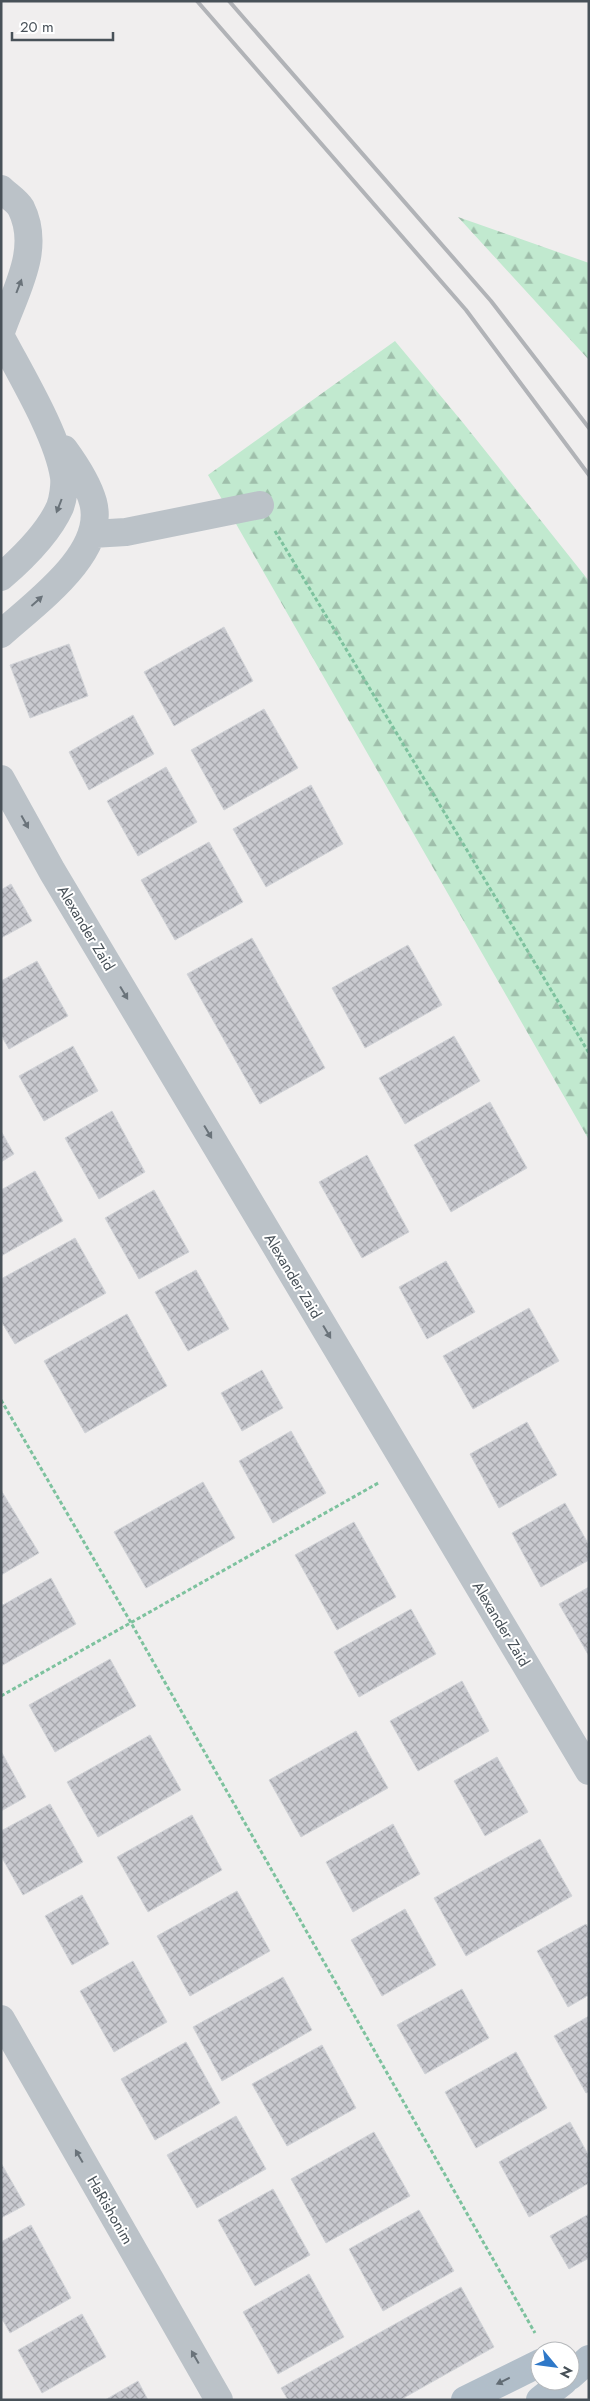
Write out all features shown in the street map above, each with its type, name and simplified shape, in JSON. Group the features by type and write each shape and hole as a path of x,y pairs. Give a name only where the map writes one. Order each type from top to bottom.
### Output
{"main road":[{"path":"465,2400 530,2368"},
{"path":"540,2400 551,2391"}],"street":[{"path":"1,189 20,207 30,240 23,274 1,332"},
{"path":"1,337 46,426 65,479 60,506 36,543 1,577"},
{"path":"1,634 73,566 85,550 92,534 94,521 93,503 70,458 46,426"},
{"path":"92,534 126,532 260,505"},
{"name":"Alexander Zaid","path":"1,779 52,871 589,1771"},
{"name":"HaRishonim","path":"1,2020 219,2400"}],"path":[{"path":"260,505 589,1053"},
{"path":"1,1400 130,1621 535,2334"},
{"path":"1,1696 130,1621 407,1467"}],"green space":[{"path":"458,217 589,263 589,360"},
{"path":"395,341 589,581 589,1140 208,475"}],"building":[{"path":"224,627 253,681 174,726 144,672"},
{"path":"69,644 88,696 30,718 10,665"},
{"path":"264,709 298,768 224,810 191,750"},
{"path":"133,715 154,754 89,790 69,752"},
{"path":"166,767 197,822 138,856 107,801"},
{"path":"311,785 343,844 266,887 233,829"},
{"path":"209,842 243,902 175,940 141,880"},
{"path":"11,884 32,921 1,938 1,890"},
{"path":"252,938 325,1068 260,1104 187,974"},
{"path":"408,945 442,1005 365,1048 332,988"},
{"path":"37,961 68,1016 9,1049 1,1035 1,981"},
{"path":"454,1036 480,1081 405,1124 379,1078"},
{"path":"73,1046 98,1091 44,1121 19,1076"},
{"path":"490,1102 527,1168 451,1212 414,1145"},
{"path":"112,1111 145,1172 99,1199 65,1138"},
{"path":"1,1131 14,1154 1,1162"},
{"path":"367,1155 409,1232 362,1258 319,1182"},
{"path":"35,1171 63,1221 1,1256 1,1190"},
{"path":"154,1190 189,1252 139,1279 105,1218"},
{"path":"75,1238 106,1293 15,1344 1,1321 1,1279"},
{"path":"446,1261 475,1312 427,1339 399,1287"},
{"path":"196,1270 229,1329 188,1351 155,1292"},
{"path":"529,1308 559,1361 473,1409 443,1356"},
{"path":"127,1314 167,1386 85,1433 44,1361"},
{"path":"262,1370 283,1408 242,1431 221,1393"},
{"path":"527,1422 557,1475 499,1508 470,1454"},
{"path":"291,1431 326,1493 273,1523 239,1461"},
{"path":"203,1482 235,1538 146,1588 114,1532"},
{"path":"1,1490 39,1553 1,1575"},
{"path":"565,1503 589,1545 589,1560 541,1587 512,1533"},
{"path":"354,1522 396,1597 337,1630 295,1555"},
{"path":"51,1578 76,1624 1,1666 1,1606"},
{"path":"589,1587 589,1656 559,1604"},
{"path":"411,1609 436,1654 359,1697 334,1652"},
{"path":"110,1659 136,1706 55,1752 29,1705"},
{"path":"462,1681 489,1731 418,1771 390,1721"},
{"path":"356,1731 388,1788 301,1837 269,1780"},
{"path":"150,1735 181,1790 98,1837 67,1782"},
{"path":"1,1751 26,1797 1,1811"},
{"path":"497,1757 528,1812 485,1836 454,1781"},
{"path":"50,1804 83,1862 23,1895 1,1856 1,1831"},
{"path":"192,1815 222,1870 148,1912 117,1857"},
{"path":"393,1824 420,1874 353,1912 326,1862"},
{"path":"540,1839 572,1896 466,1956 434,1898"},
{"path":"237,1891 270,1951 190,1996 157,1936"},
{"path":"82,1895 109,1944 72,1965 45,1916"},
{"path":"405,1909 436,1965 382,1996 351,1940"},
{"path":"586,1924 589,1929 589,1995 568,2007 537,1951"},
{"path":"133,1961 167,2022 114,2052 80,1991"},
{"path":"283,1977 312,2030 222,2081 193,2027"},
{"path":"462,1989 489,2038 425,2074 397,2025"},
{"path":"589,2016 589,2092 586,2093 554,2036"},
{"path":"186,2042 220,2103 155,2140 121,2079"},
{"path":"322,2045 356,2108 287,2146 252,2084"},
{"path":"516,2052 547,2108 476,2148 445,2092"},
{"path":"236,2116 266,2169 197,2208 167,2155"},
{"path":"570,2122 589,2156 589,2183 529,2217 499,2162"},
{"path":"374,2132 410,2196 326,2243 291,2179"},
{"path":"1,2163 25,2205 1,2218"},
{"path":"273,2189 310,2255 255,2286 218,2220"},
{"path":"419,2210 454,2271 383,2311 349,2249"},
{"path":"589,2214 589,2258 569,2269 550,2236"},
{"path":"31,2225 71,2298 10,2333 1,2317 1,2242"},
{"path":"309,2274 344,2337 278,2374 243,2312"},
{"path":"461,2287 494,2347 400,2400 288,2400 281,2388"},
{"path":"82,2314 106,2357 42,2393 18,2350"},
{"path":"138,2381 148,2400 105,2400"}],"railway":[{"path":"197,1 466,310 589,475"},
{"path":"229,1 491,301 589,428"}]}
